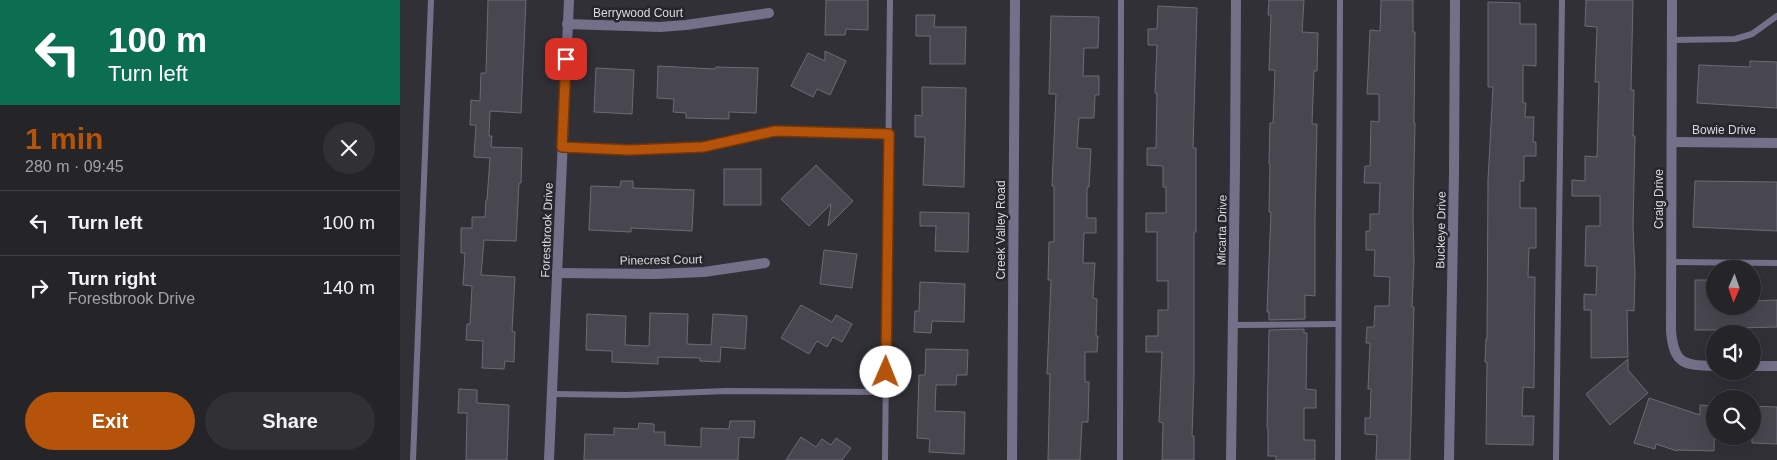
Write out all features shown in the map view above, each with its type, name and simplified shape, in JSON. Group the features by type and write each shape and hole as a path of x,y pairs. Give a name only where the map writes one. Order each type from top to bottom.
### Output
{"street":[{"name":"Forestbrook Drive","path":"549,460 569,0"},
{"name":"Creek Valley Road","path":"1012,460 1015,0"},
{"name":"Micarta Drive","path":"1231,460 1236,0"},
{"name":"Buckeye Drive","path":"1449,460 1455,0"},
{"name":"Craig Drive","path":"1672,0 1672,347 1679,360 1688,364 1706,365"},
{"name":"Berrywood Court","path":"567,24 660,28 769,13"},
{"name":"Bowie Drive","path":"1672,142 1777,143"},
{"name":"Pinecrest Court","path":"557,273 654,274 704,272 765,263"},
{"path":"1761,366 1777,366"}],"lane":[{"path":"413,460 431,0"},
{"path":"885,460 890,0"},
{"path":"1120,460 1121,0"},
{"path":"1338,460 1340,0"},
{"path":"1556,460 1562,0"},
{"path":"1672,40 1735,39 1752,34 1777,16"},
{"path":"562,147 629,150 703,147 775,131 889,134"},
{"path":"1671,262 1777,263"},
{"path":"1233,325 1338,324"},
{"path":"552,394 626,395 726,391 886,392"}],"building":[{"path":"488,0 526,0 521,113 490,111 489,136 492,136 491,147 522,148 516,241 484,240 481,275 515,277 512,331 515,332 514,362 505,361 504,369 482,368 483,341 466,340 467,324 470,324 472,286 463,285 465,253 461,253 461,228 472,228 472,217 485,217 487,200 490,158 474,157 476,125 470,125 471,100 480,101 481,73 486,73"},
{"path":"826,0 868,0 868,30 846,29 845,35 825,35"},
{"path":"1269,0 1304,0 1302,32 1318,33 1317,71 1314,71 1312,124 1317,124 1315,296 1305,295 1305,319 1269,320 1269,312 1267,312 1271,212 1269,212 1270,123 1273,123 1275,70 1269,70 1271,15 1268,15"},
{"path":"1381,0 1413,0 1415,123 1412,307 1414,307 1410,460 1376,460 1377,435 1365,434 1365,418 1370,418 1371,389 1368,389 1370,343 1366,343 1367,327 1374,327 1375,306 1389,306 1390,277 1374,276 1375,250 1366,250 1366,231 1370,231 1370,214 1379,214 1380,183 1364,183 1365,166 1370,166 1371,121 1379,122 1379,94 1367,94 1370,30 1380,31"},
{"path":"1586,0 1633,0 1631,90 1634,90 1633,227 1635,273 1634,311 1627,310 1628,357 1591,358 1591,310 1584,310 1584,294 1596,295 1597,266 1585,266 1586,226 1600,226 1600,196 1572,196 1572,180 1585,181 1585,156 1597,157 1599,82 1595,82 1597,27 1585,26"},
{"path":"1488,2 1520,3 1520,24 1536,24 1536,66 1523,65 1523,103 1526,103 1525,117 1534,117 1533,142 1536,142 1536,156 1524,156 1524,181 1520,181 1520,208 1536,208 1536,248 1529,248 1528,277 1535,277 1534,388 1523,387 1522,416 1534,416 1533,445 1486,444 1487,362 1485,362 1487,339 1488,180 1493,87 1488,87"},
{"path":"1158,6 1197,8 1193,148 1196,148 1192,436 1194,436 1194,460 1162,460 1163,423 1159,422 1162,352 1146,352 1146,336 1158,336 1158,310 1168,310 1168,281 1157,281 1157,232 1146,232 1146,213 1166,213 1166,187 1163,187 1163,166 1147,165 1147,148 1156,148 1157,93 1155,93 1157,45 1148,45 1148,29 1157,29"},
{"path":"916,15 935,15 934,27 966,27 965,64 930,64 930,36 916,36"},
{"path":"1051,16 1099,17 1098,48 1084,48 1083,76 1099,76 1099,95 1095,95 1094,118 1079,118 1077,148 1091,149 1089,187 1087,187 1087,218 1096,218 1096,233 1084,233 1083,263 1095,263 1093,298 1097,299 1096,336 1098,336 1097,352 1085,352 1085,382 1089,382 1088,422 1082,422 1080,460 1048,460 1050,374 1047,374 1051,280 1048,280 1049,242 1054,242 1054,186 1052,186 1056,94 1049,94"},
{"path":"825,51 846,61 830,95 817,89 813,97 791,86 808,53 825,61"},
{"path":"1750,61 1777,62 1777,108 1697,103 1699,65 1750,67"},
{"path":"658,66 715,69 716,67 758,68 756,113 729,112 729,119 686,118 686,113 673,112 674,99 657,98"},
{"path":"596,68 634,70 632,114 594,112"},
{"path":"922,87 966,88 964,187 923,185 925,137 915,137 915,115 922,116"},
{"path":"816,165 853,201 828,226 831,204 809,226 781,199"},
{"path":"724,169 761,169 761,205 724,205"},
{"path":"621,181 633,181 633,188 694,190 692,231 631,228 631,232 589,230 591,186 620,187"},
{"path":"1695,181 1777,182 1777,231 1693,227"},
{"path":"920,212 969,213 968,252 935,251 936,226 920,226"},
{"path":"824,250 857,254 852,288 820,284"},
{"path":"1695,280 1706,280 1706,315 1761,315 1761,301 1777,300 1777,327 1761,327 1761,325 1706,325 1706,330 1695,330"},
{"path":"920,282 965,284 964,322 932,321 931,333 914,332 915,311 919,311"},
{"path":"801,305 832,322 836,315 852,324 842,342 833,337 827,347 817,341 809,354 781,338"},
{"path":"650,313 688,314 687,344 711,345 713,314 747,316 745,349 721,347 720,362 700,361 700,358 658,357 658,364 612,362 612,351 586,350 587,314 626,316 625,345 649,346"},
{"path":"1304,329 1304,333 1307,333 1306,389 1316,390 1316,408 1304,408 1304,440 1315,440 1315,460 1276,460 1276,456 1268,456 1269,330"},
{"path":"926,349 968,350 967,375 957,375 956,385 936,385 935,411 965,412 964,454 929,452 930,439 917,438 919,375 925,375"},
{"path":"1628,359 1628,370 1648,393 1610,425 1586,394"},
{"path":"459,389 477,390 477,403 509,405 507,460 466,460 467,413 458,413"},
{"path":"1649,398 1700,415 1700,405 1706,405 1706,445 1714,445 1714,451 1677,451 1656,444 1655,449 1634,443"},
{"path":"1761,406 1777,407 1777,444 1761,443"},
{"path":"730,421 755,421 754,438 739,437 738,460 584,460 585,434 614,435 614,428 638,429 639,423 654,424 654,432 665,432 665,445 701,447 701,428 729,429"},
{"path":"801,437 816,447 822,439 831,445 836,438 851,448 842,460 786,460"}],"route":[{"path":"566,59 562,147 629,150 703,147 775,131 889,134 886,372"}]}
